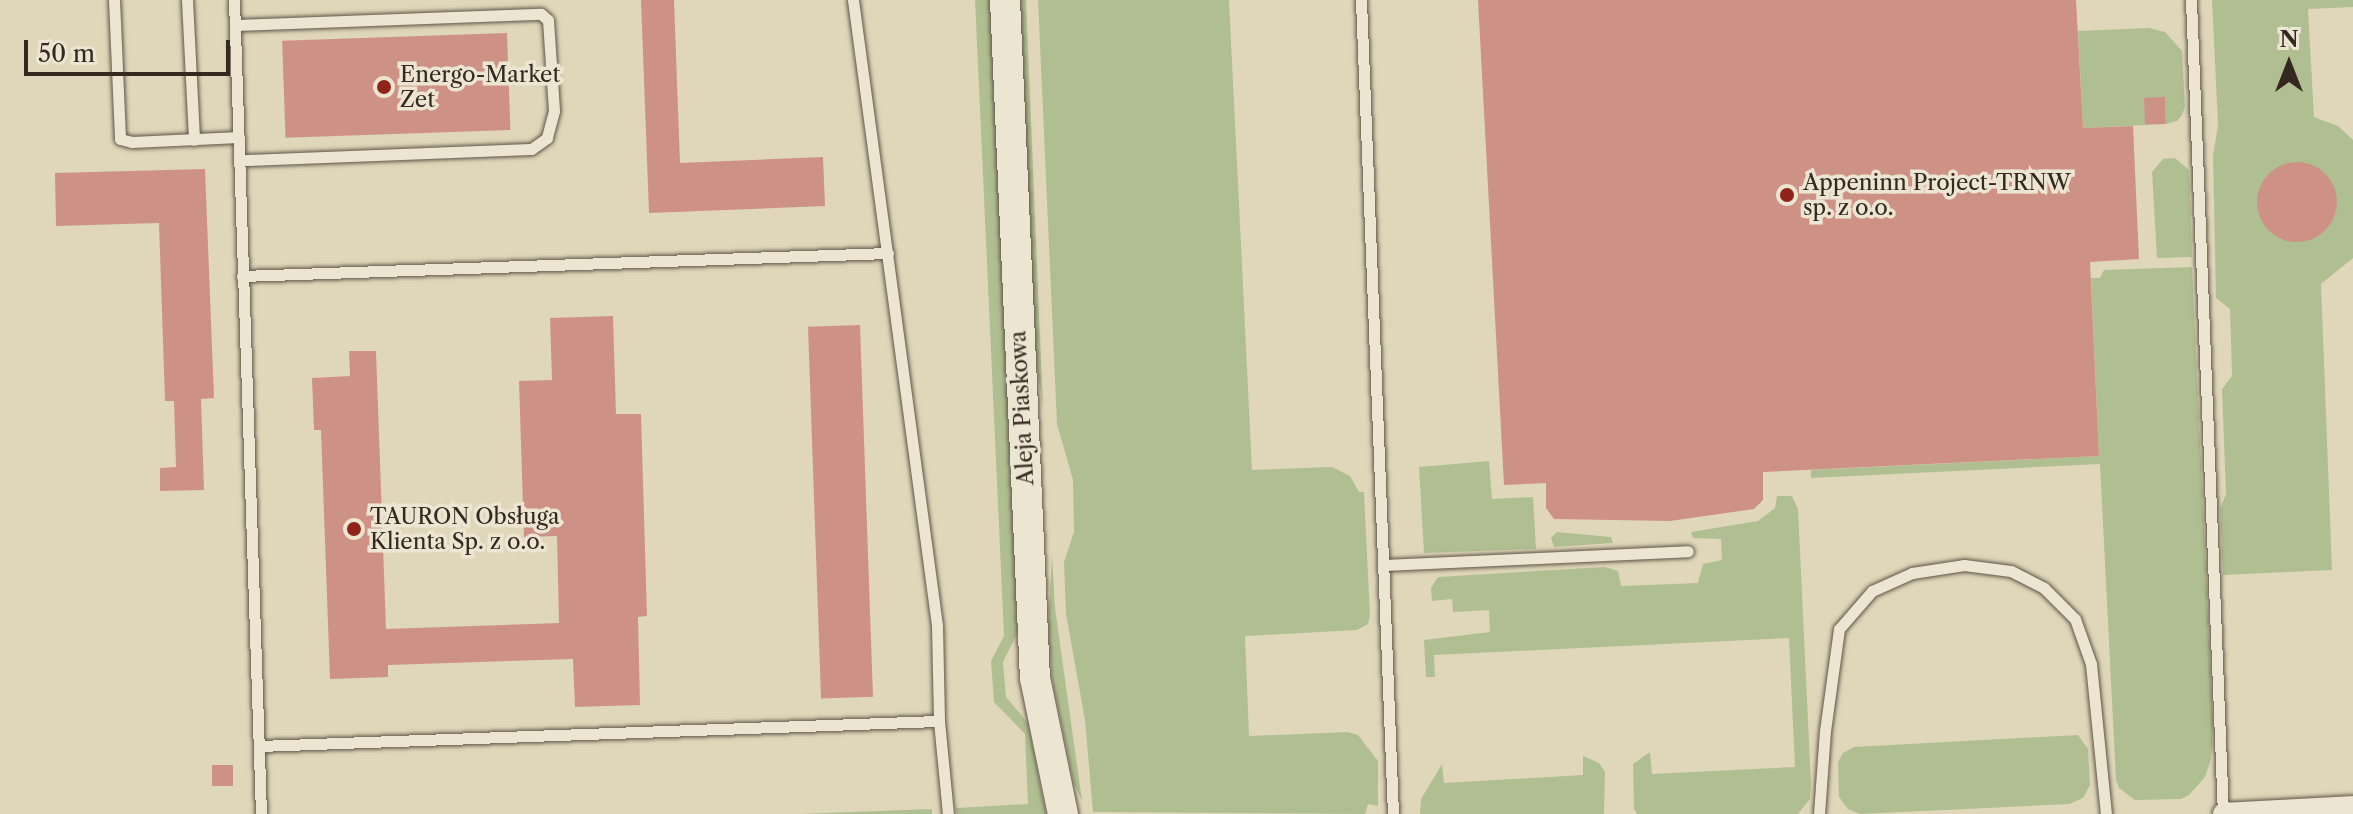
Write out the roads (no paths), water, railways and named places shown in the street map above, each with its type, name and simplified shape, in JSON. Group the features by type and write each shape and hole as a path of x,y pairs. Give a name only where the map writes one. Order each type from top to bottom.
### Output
{"main road":[{"name":"Aleja Piaskowa","path":"1005,0 1035,678 1063,814"}],"street":[{"path":"2223,814 2353,807"}],"lane":[{"path":"114,0 120,139 132,142 239,137"},
{"path":"187,0 194,140"},
{"path":"234,0 261,814"},
{"path":"853,0 937,625 939,721 948,814"},
{"path":"1361,0 1393,814"},
{"path":"2191,0 2223,814"},
{"path":"236,25 541,14 548,20 554,111 547,138 531,149 240,160"},
{"path":"242,276 888,253"},
{"path":"1384,565 1688,551"},
{"path":"1819,814 1825,731 1839,629 1872,591 1912,573 1964,565 2011,571 2044,588 2075,619 2091,664 2106,814"},
{"path":"259,746 939,721"}],"place":[{"name":"Energo-Market Zet","path":"384,87"},
{"name":"Appeninn Project-TRNW sp. z o.o.","path":"1787,195"},
{"name":"TAURON Obsługa Klienta Sp. z o.o.","path":"354,529"}]}
